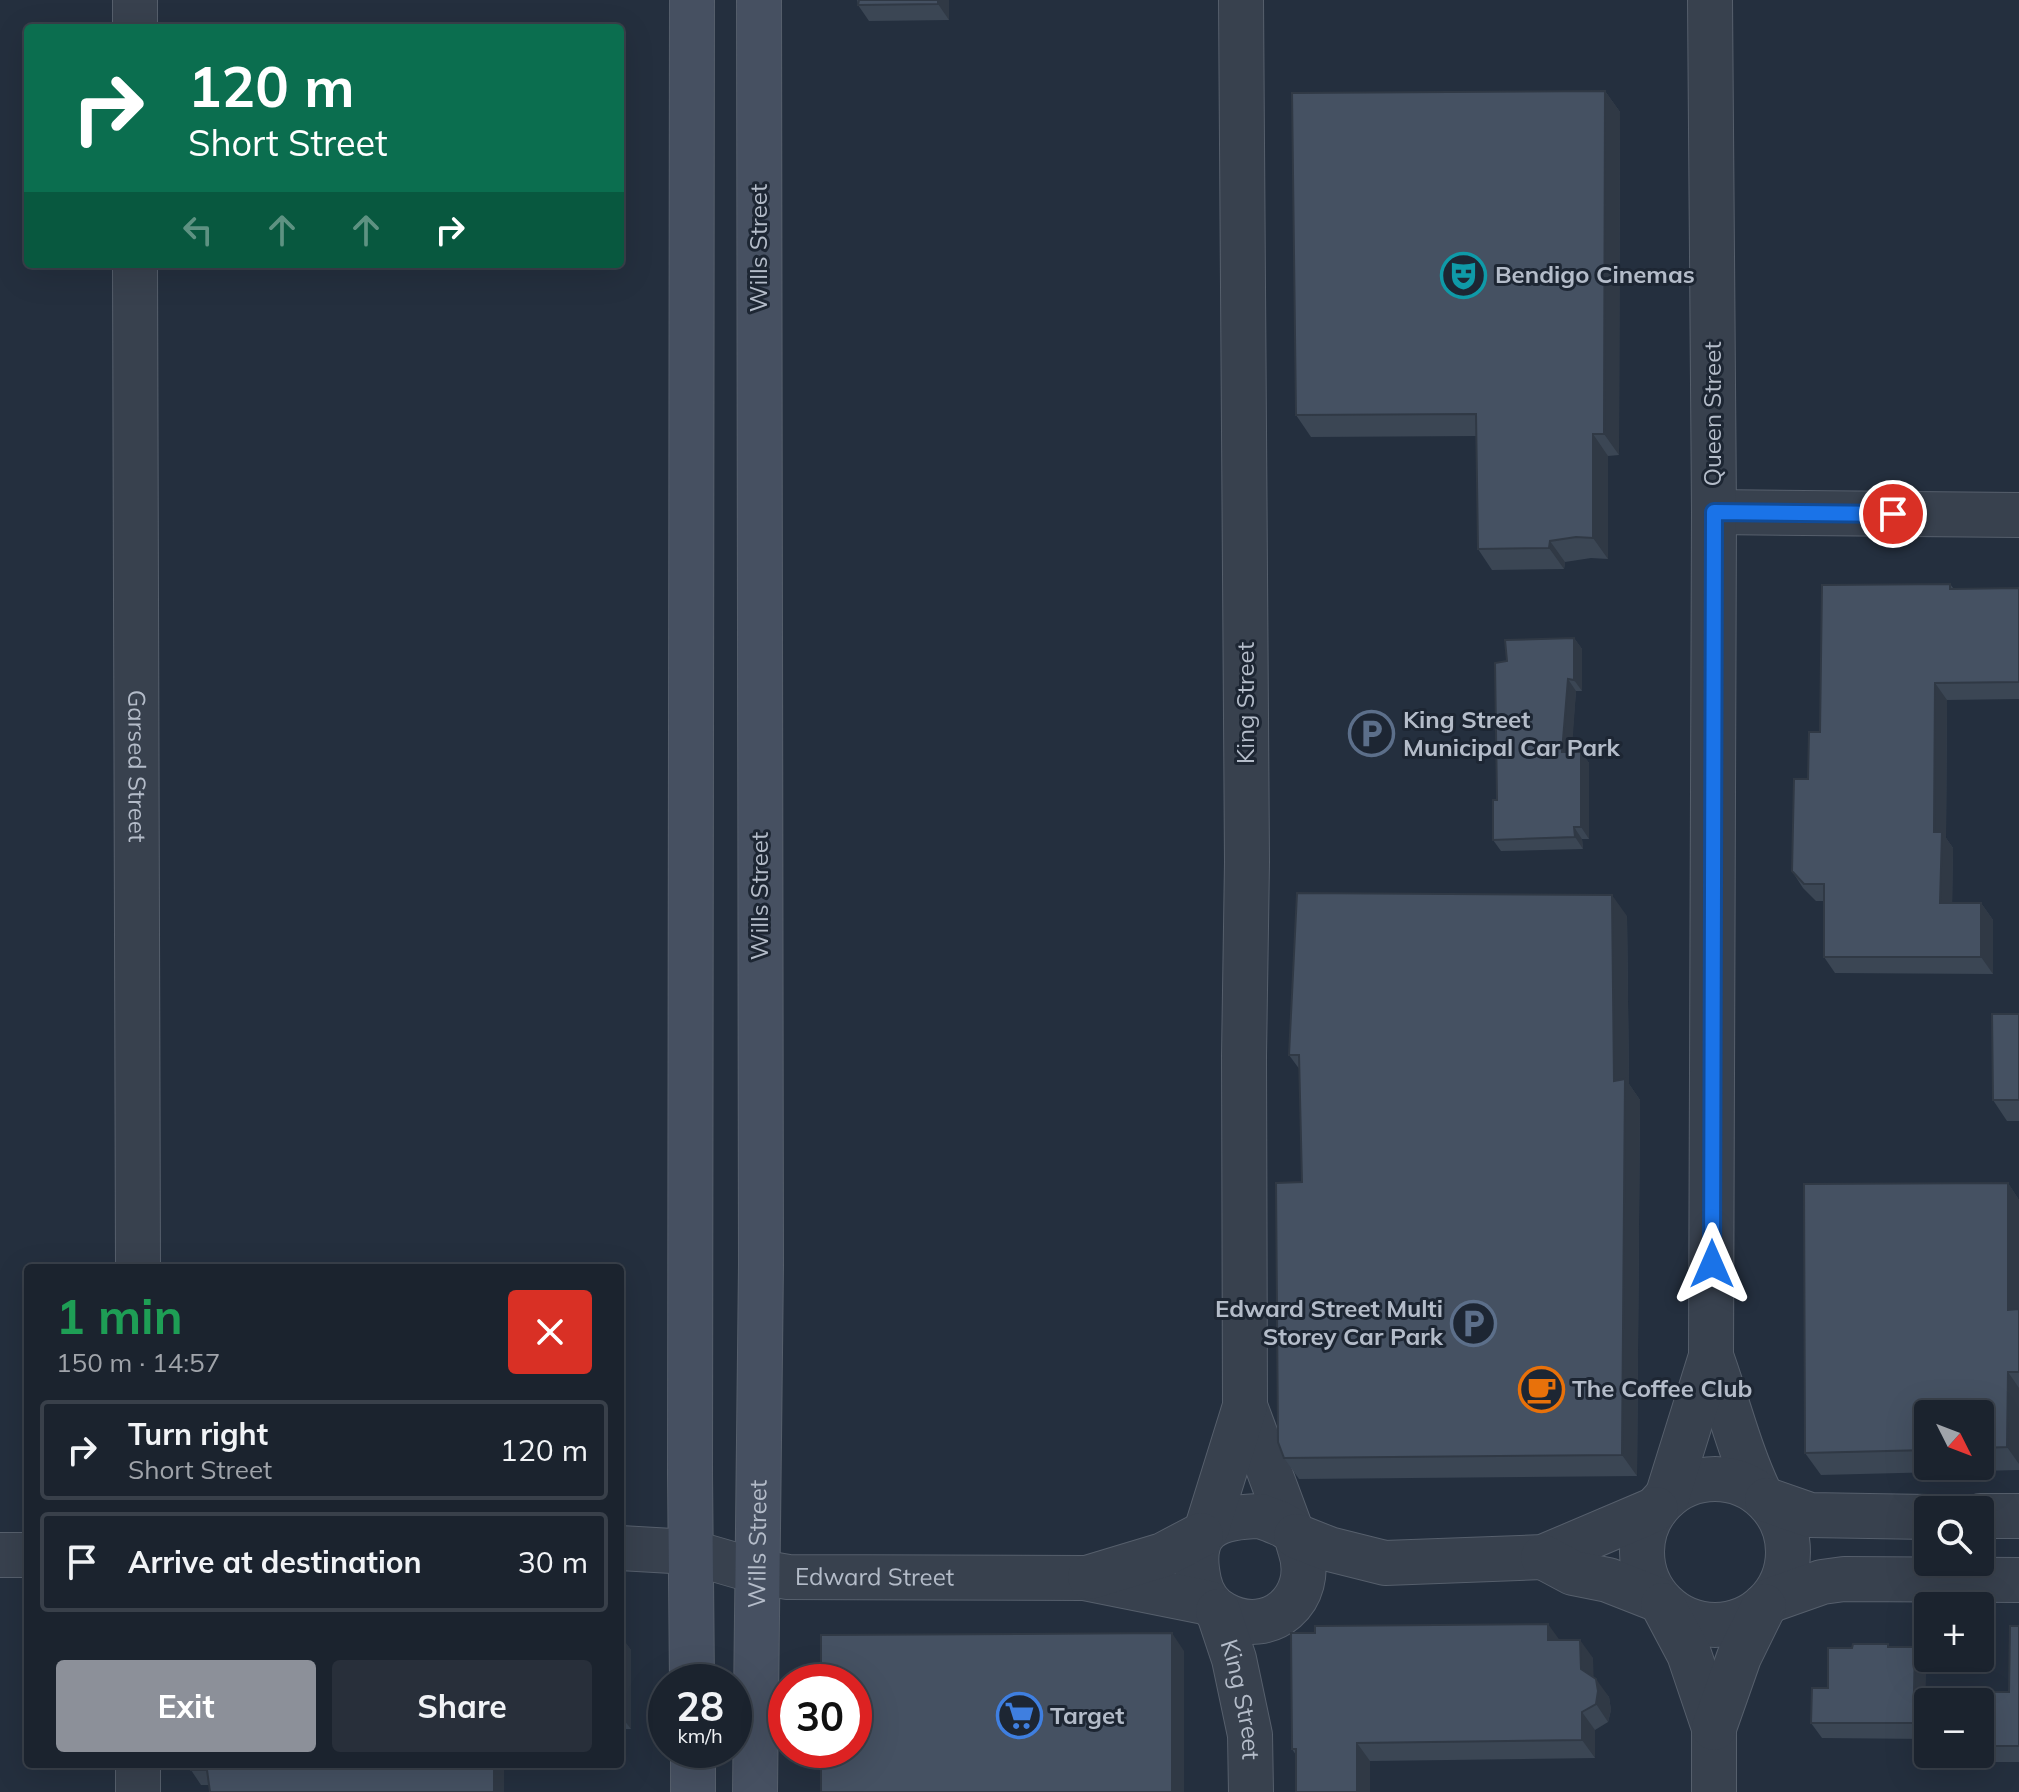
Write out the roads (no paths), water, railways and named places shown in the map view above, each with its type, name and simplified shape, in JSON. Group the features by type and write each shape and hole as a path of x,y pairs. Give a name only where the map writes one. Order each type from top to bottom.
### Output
{"main road":[{"path":"692,0 692,1664"},
{"name":"Wills Street","path":"752,1664 759,1572 759,0"},
{"path":"693,1768 693,1792"},
{"name":"Wills Street","path":"750,1768 755,1792"}],"street":[{"path":"135,0 135,24"},
{"name":"King Street","path":"1204,1532 1245,1406 1247,846 1241,0"},
{"name":"Queen Street","path":"1662,1503 1711,1356 1714,512 1710,0"},
{"name":"Garsed Street","path":"135,268 138,1264"},
{"path":"1714,512 2019,515"},
{"name":"Queen Street","path":"1711,1356 1735,1435 1763,1497"},
{"name":"King Street","path":"1245,1406 1293,1533"},
{"path":"1385,1563 1295,1602 1268,1620 1250,1623 1233,1620 1213,1607 1201,1588 1197,1553 1204,1532 1225,1519 1260,1516 1329,1549 1385,1563 1543,1557 1662,1503 1689,1484 1713,1479 1738,1483 1763,1497 1810,1515 1914,1517"},
{"path":"1714,1728 1739,1657 1782,1581 1788,1560 1787,1538 1779,1517 1763,1497"},
{"path":"1662,1503 1645,1531 1641,1555 1646,1579 1689,1654 1714,1728 1714,1792"},
{"path":"1994,1516 2019,1516"},
{"name":"Edward Street","path":"1084,1578 1163,1555 1204,1532"},
{"path":"1293,1533 1305,1572 1295,1602"},
{"name":"Edward Street","path":"624,1548 690,1552 759,1572 814,1578 1084,1578 1213,1607"},
{"path":"0,1555 24,1555"},
{"path":"1543,1557 1573,1573 1608,1580 1661,1602 1681,1618 1702,1625 1724,1625 1746,1619 1768,1603 1822,1582 1844,1579 2019,1580"},
{"name":"King Street","path":"1213,1607 1234,1659 1250,1735 1251,1792"},
{"path":"138,1768 138,1792"}],"place":[{"name":"Bendigo Cinemas","path":"1464,275"},
{"name":"King Street Municipal Car Park","path":"1372,734"},
{"name":"Edward Street Multi Storey Car Park","path":"1474,1323"},
{"name":"The Coffee Club","path":"1541,1389"},
{"name":"Target","path":"1019,1716"}]}
